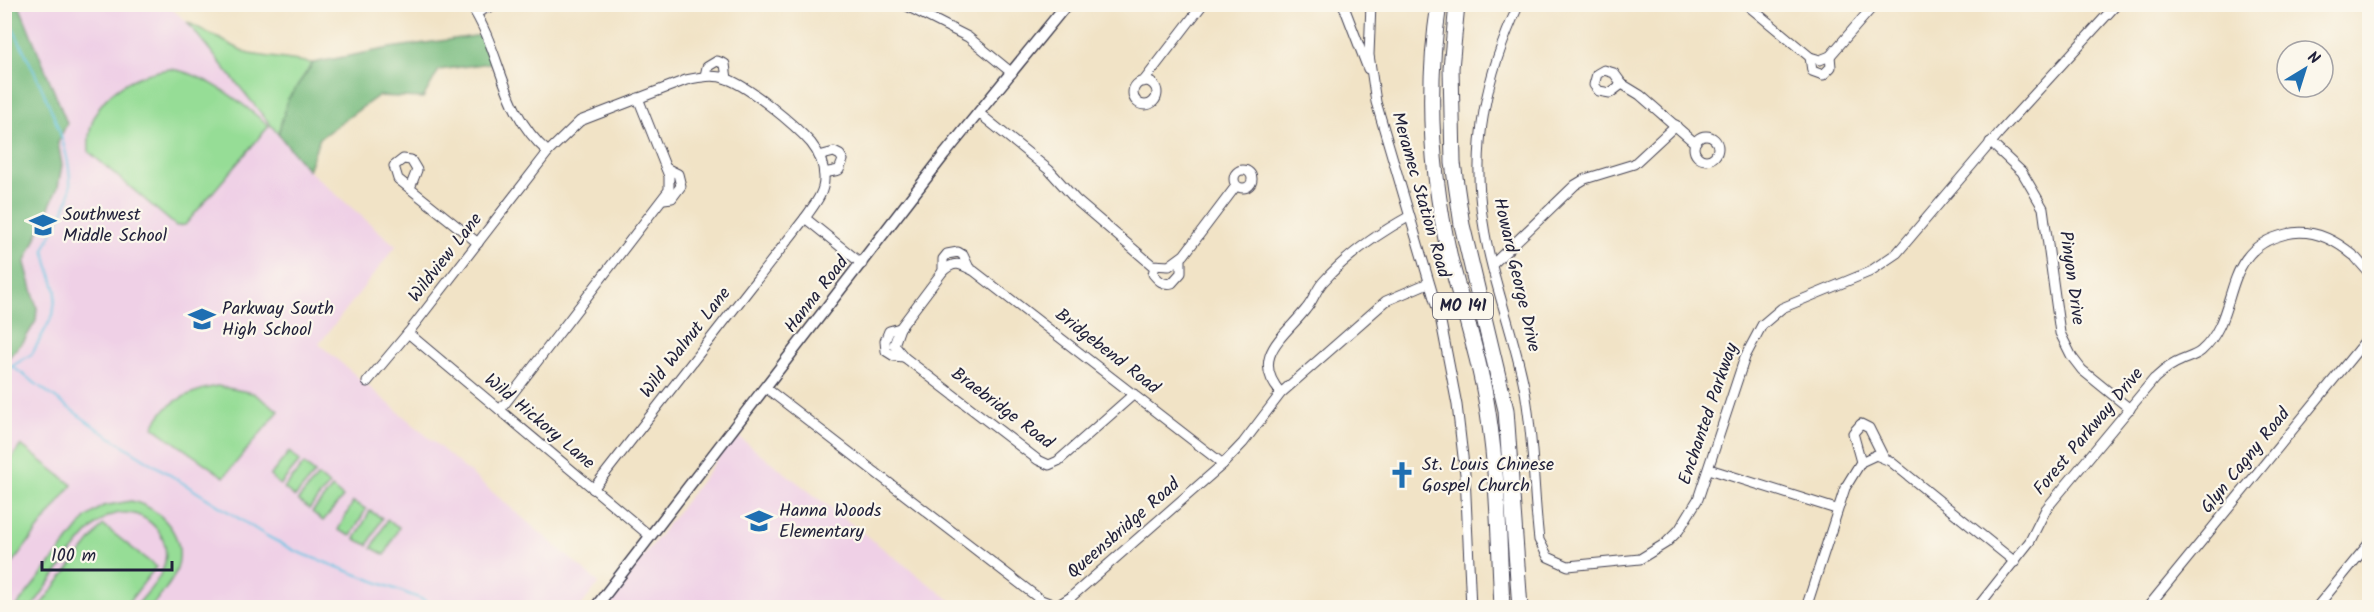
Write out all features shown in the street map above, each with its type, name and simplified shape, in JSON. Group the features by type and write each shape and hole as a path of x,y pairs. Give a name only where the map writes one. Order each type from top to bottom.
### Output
{"highway":[{"name":"MO 141","path":"1439,4 1432,71 1435,166 1444,228 1488,412 1495,475 1502,608"},
{"name":"MO 141","path":"1457,4 1450,88 1453,163 1462,225 1506,410 1513,473 1520,608"}],"street":[{"path":"496,4 473,9 509,99 525,127 548,152"},
{"path":"903,4 968,37 1012,73"},
{"name":"Hanna Road","path":"595,608 862,264 944,154 980,114 1067,4"},
{"path":"1143,82 1203,4"},
{"path":"1343,4 1350,29 1373,81"},
{"name":"Meramec Station Road","path":"1371,4 1370,55 1376,102 1441,322 1457,405 1465,474 1471,608"},
{"name":"Howard George Drive","path":"1519,4 1495,61 1486,95 1479,135 1479,178 1483,222 1528,410 1539,540 1548,557"},
{"path":"1746,4 1815,58 1830,56 1875,4"},
{"name":"Enchanted Parkway","path":"1548,557 1568,566 1628,561 1654,553 1684,522 1698,499 1745,357 1762,325 1782,308 1869,272 1895,255 1990,142 2117,4"},
{"path":"1815,58 1812,71 1823,75 1831,67 1830,56"},
{"path":"727,79 725,64 717,60 707,67 705,76 727,79 752,93 806,138 819,156 824,173 839,170 843,160 840,155 834,152 819,156"},
{"name":"Wildview Lane","path":"367,382 408,333 548,152 580,121 686,80 705,76"},
{"path":"1622,84 1676,125 1695,143"},
{"path":"500,410 664,199 670,184 666,168 638,98"},
{"path":"980,114 1049,170 1077,200 1155,266 1169,266 1181,258 1236,186"},
{"path":"1493,264 1575,185 1585,179 1634,164 1676,125"},
{"name":"Pinyon Drive","path":"1990,142 2022,172 2043,208 2060,333 2072,357 2082,370 2130,409"},
{"name":"Wild Walnut Lane","path":"593,489 805,218 823,189 824,173"},
{"path":"410,188 478,243"},
{"path":"1281,393 1269,369 1272,351 1277,341 1305,310 1327,279 1379,233 1410,216"},
{"path":"805,218 862,264"},
{"name":"Forest Parkway Drive","path":"1977,608 2015,562 2036,532 2046,509 2130,409 2167,368 2201,351 2216,329 2236,275 2252,250 2265,240 2294,232 2306,233 2332,239 2354,256 2370,274"},
{"path":"1155,266 1153,274 1158,281 1166,284 1173,283 1181,273 1181,258"},
{"name":"Bridgebend Road","path":"894,345 900,328 943,271 951,263 958,262 969,268 1134,394 1223,465"},
{"name":"Queensbridge Road","path":"766,388 1049,605 1057,606 1071,597 1223,465 1281,393 1386,301 1428,283"},
{"name":"Braebridge Road","path":"900,328 889,331 885,341 886,351 894,356 904,357"},
{"name":"Wild Hickory Lane","path":"408,333 650,536"},
{"name":"Glyn Cagny Road","path":"2147,608 2370,335"},
{"name":"Braebridge Road","path":"894,345 904,357 1038,460 1049,465 1058,461 1134,394"},
{"path":"1861,462 1853,433 1861,424 1869,428 1883,456 2015,562"},
{"path":"1806,608 1836,509 1855,468 1861,462 1876,455 1883,456"},
{"path":"1709,469 1836,509"},
{"path":"2316,608 2370,542"}],"shaded area":[{"name":"Parkway South High School","path":"4,5 167,5 187,22 308,170 396,246 319,344 599,583 580,607 5,607"},
{"name":"Hanna Woods Elementary","path":"736,435 959,607 605,607"}],"green space":[{"path":"4,5 19,5 67,123 58,143 62,165 58,187 25,263 37,308 36,321 24,341 5,361"},
{"path":"187,22 249,54 313,63 288,99 278,134"},
{"path":"482,35 491,63 439,70 423,98 378,96 320,138 308,170 278,134 288,99 313,63 390,48"},
{"path":"170,69 197,77 223,90 269,126 185,225 176,226 89,152 89,134 94,118 101,105 111,94 138,77"},
{"path":"217,386 253,393 279,411 224,477 153,427 164,410 171,404 189,394"},
{"path":"21,445 72,485 5,573 5,468"},
{"path":"289,452 300,461 280,485 270,476"},
{"path":"304,464 315,473 295,497 284,488"},
{"path":"318,476 329,485 309,509 298,500"},
{"path":"332,488 343,497 323,521 312,512"},
{"path":"131,501 152,510 161,517 169,525 178,545 179,557 175,574 151,607 135,607 161,574 166,550 163,539 150,522 131,513 120,513 109,516 90,531 32,607 16,607 86,518 103,506"},
{"path":"353,502 366,509 351,536 338,530"},
{"path":"370,511 382,518 368,545 355,539"},
{"path":"387,520 399,527 385,555 372,548"},
{"path":"103,525 156,567 125,607 39,607"}],"waterway":[{"path":"4,10 48,102 66,153 70,176 67,202 44,250 56,292 53,315 32,354 4,371"},
{"path":"13,367 99,430 265,535 295,551 424,600 435,608"}],"place":[{"name":"Southwest Middle School","path":"43,225"},
{"name":"Parkway South High School","path":"202,319"},
{"name":"St. Louis Chinese Gospel Church","path":"1402,475"},
{"name":"Hanna Woods Elementary","path":"759,521"}]}
